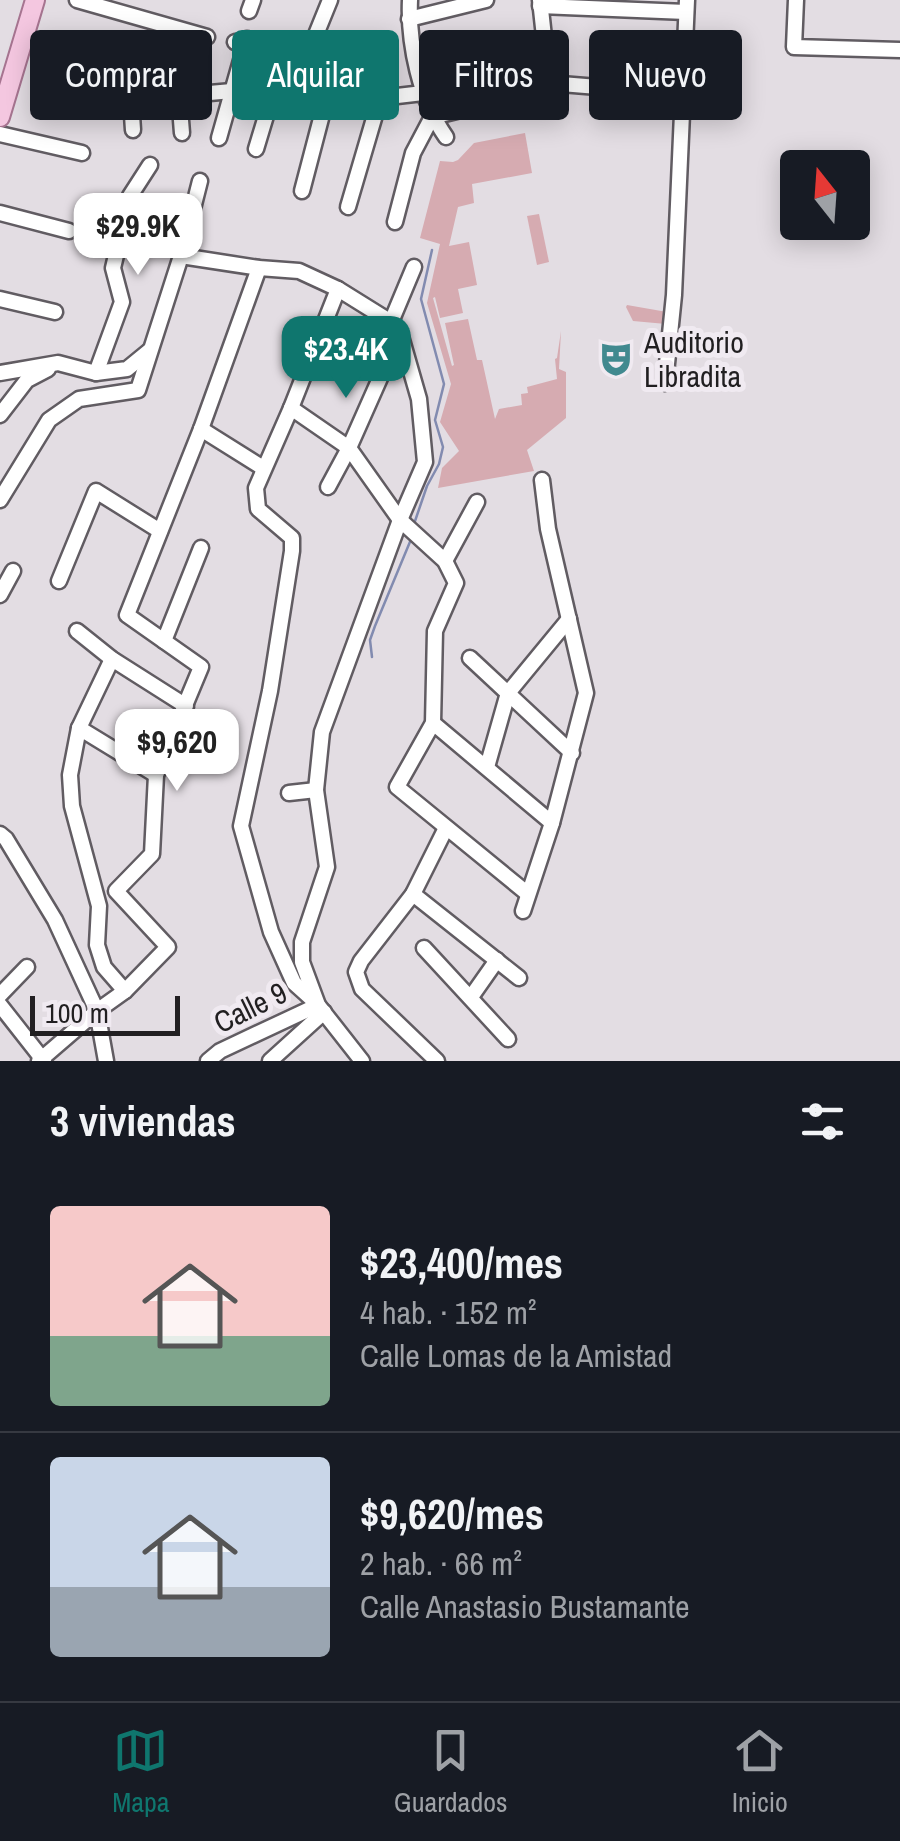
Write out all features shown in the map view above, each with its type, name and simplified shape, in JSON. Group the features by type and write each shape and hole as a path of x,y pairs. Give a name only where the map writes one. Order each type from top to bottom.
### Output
{"main road":[{"path":"0,117 35,0"}],"street":[{"path":"77,0 186,30"},
{"path":"318,30 330,0"},
{"path":"410,0 409,19 419,72"},
{"path":"409,19 486,0"},
{"path":"796,0 794,48 900,50"},
{"path":"589,87 548,84 540,3 686,6"},
{"path":"212,93 232,91 219,138"},
{"path":"132,120 133,130"},
{"path":"181,120 182,133"},
{"path":"256,149 265,120"},
{"path":"302,191 321,120"},
{"path":"348,207 374,120"},
{"path":"396,222 413,153 430,120"},
{"path":"434,120 446,136"},
{"path":"665,383 674,295 682,120"},
{"path":"0,134 82,153"},
{"path":"96,374 122,302 113,268 130,196 150,165"},
{"path":"0,500 49,420 79,399 138,390 200,181"},
{"path":"0,213 69,231"},
{"path":"180,256 299,272 338,288 395,327 418,399 425,462 408,528 322,732 316,790 327,867 302,942 302,962 321,1009"},
{"path":"328,486 349,448 414,267"},
{"path":"0,1005 42,1060 125,991 168,947 116,892 152,854 156,775 201,667 127,615 201,429 259,268"},
{"path":"338,288 256,488 258,508 292,538 292,551 270,691 241,826 271,932 294,983 321,1009 362,1061"},
{"path":"0,299 55,312"},
{"path":"0,373 58,364 96,374 127,370 149,352"},
{"path":"0,415 27,380 58,364"},
{"path":"290,408 349,448 408,528 446,561 456,583 435,631 432,723 397,787 528,894"},
{"path":"201,429 263,468"},
{"path":"523,911 552,823 586,693 548,529 542,480"},
{"path":"58,581 96,490 160,530"},
{"path":"446,561 477,502"},
{"path":"164,641 202,548"},
{"path":"0,595 13,571"},
{"path":"487,766 508,693 569,619"},
{"path":"77,631 112,659 186,706"},
{"path":"470,658 572,753"},
{"path":"112,659 79,728 70,775 72,806 100,906 97,945 104,967 125,991"},
{"path":"432,723 552,823"},
{"path":"79,728 156,775"},
{"path":"289,793 316,790"},
{"path":"437,1061 362,989 356,972 414,894 446,828"},
{"path":"0,834 55,920 97,1011 106,1061"},
{"path":"414,894 519,978"},
{"path":"424,948 508,1038"},
{"path":"470,997 497,960"},
{"path":"0,995 27,967"},
{"path":"270,1061 321,1009"},
{"name":"Calle 9","path":"208,1061 220,1051 321,1009"}],"shaded area":[{"path":"525,133 532,173 472,184 474,203 458,207 449,246 469,242 477,285 458,289 463,313 440,318 433,298 452,366 445,323 468,319 495,419 499,409 522,405 521,394 528,393 527,387 557,379 555,359 561,331 559,369 566,372 566,418 527,450 534,471 438,488 442,468 459,451 440,422 451,384 427,303 440,244 420,238 440,161 458,160 474,143"},
{"path":"539,214 549,262 537,265 527,216"},
{"path":"627,305 667,312 666,324 633,321"}],"waterway":[{"path":"414,524 443,447 435,420 444,384 421,299 432,250"},
{"path":"372,657 370,640 412,537"}],"place":[{"name":"Auditorio Libradita","path":"616,359"}]}
